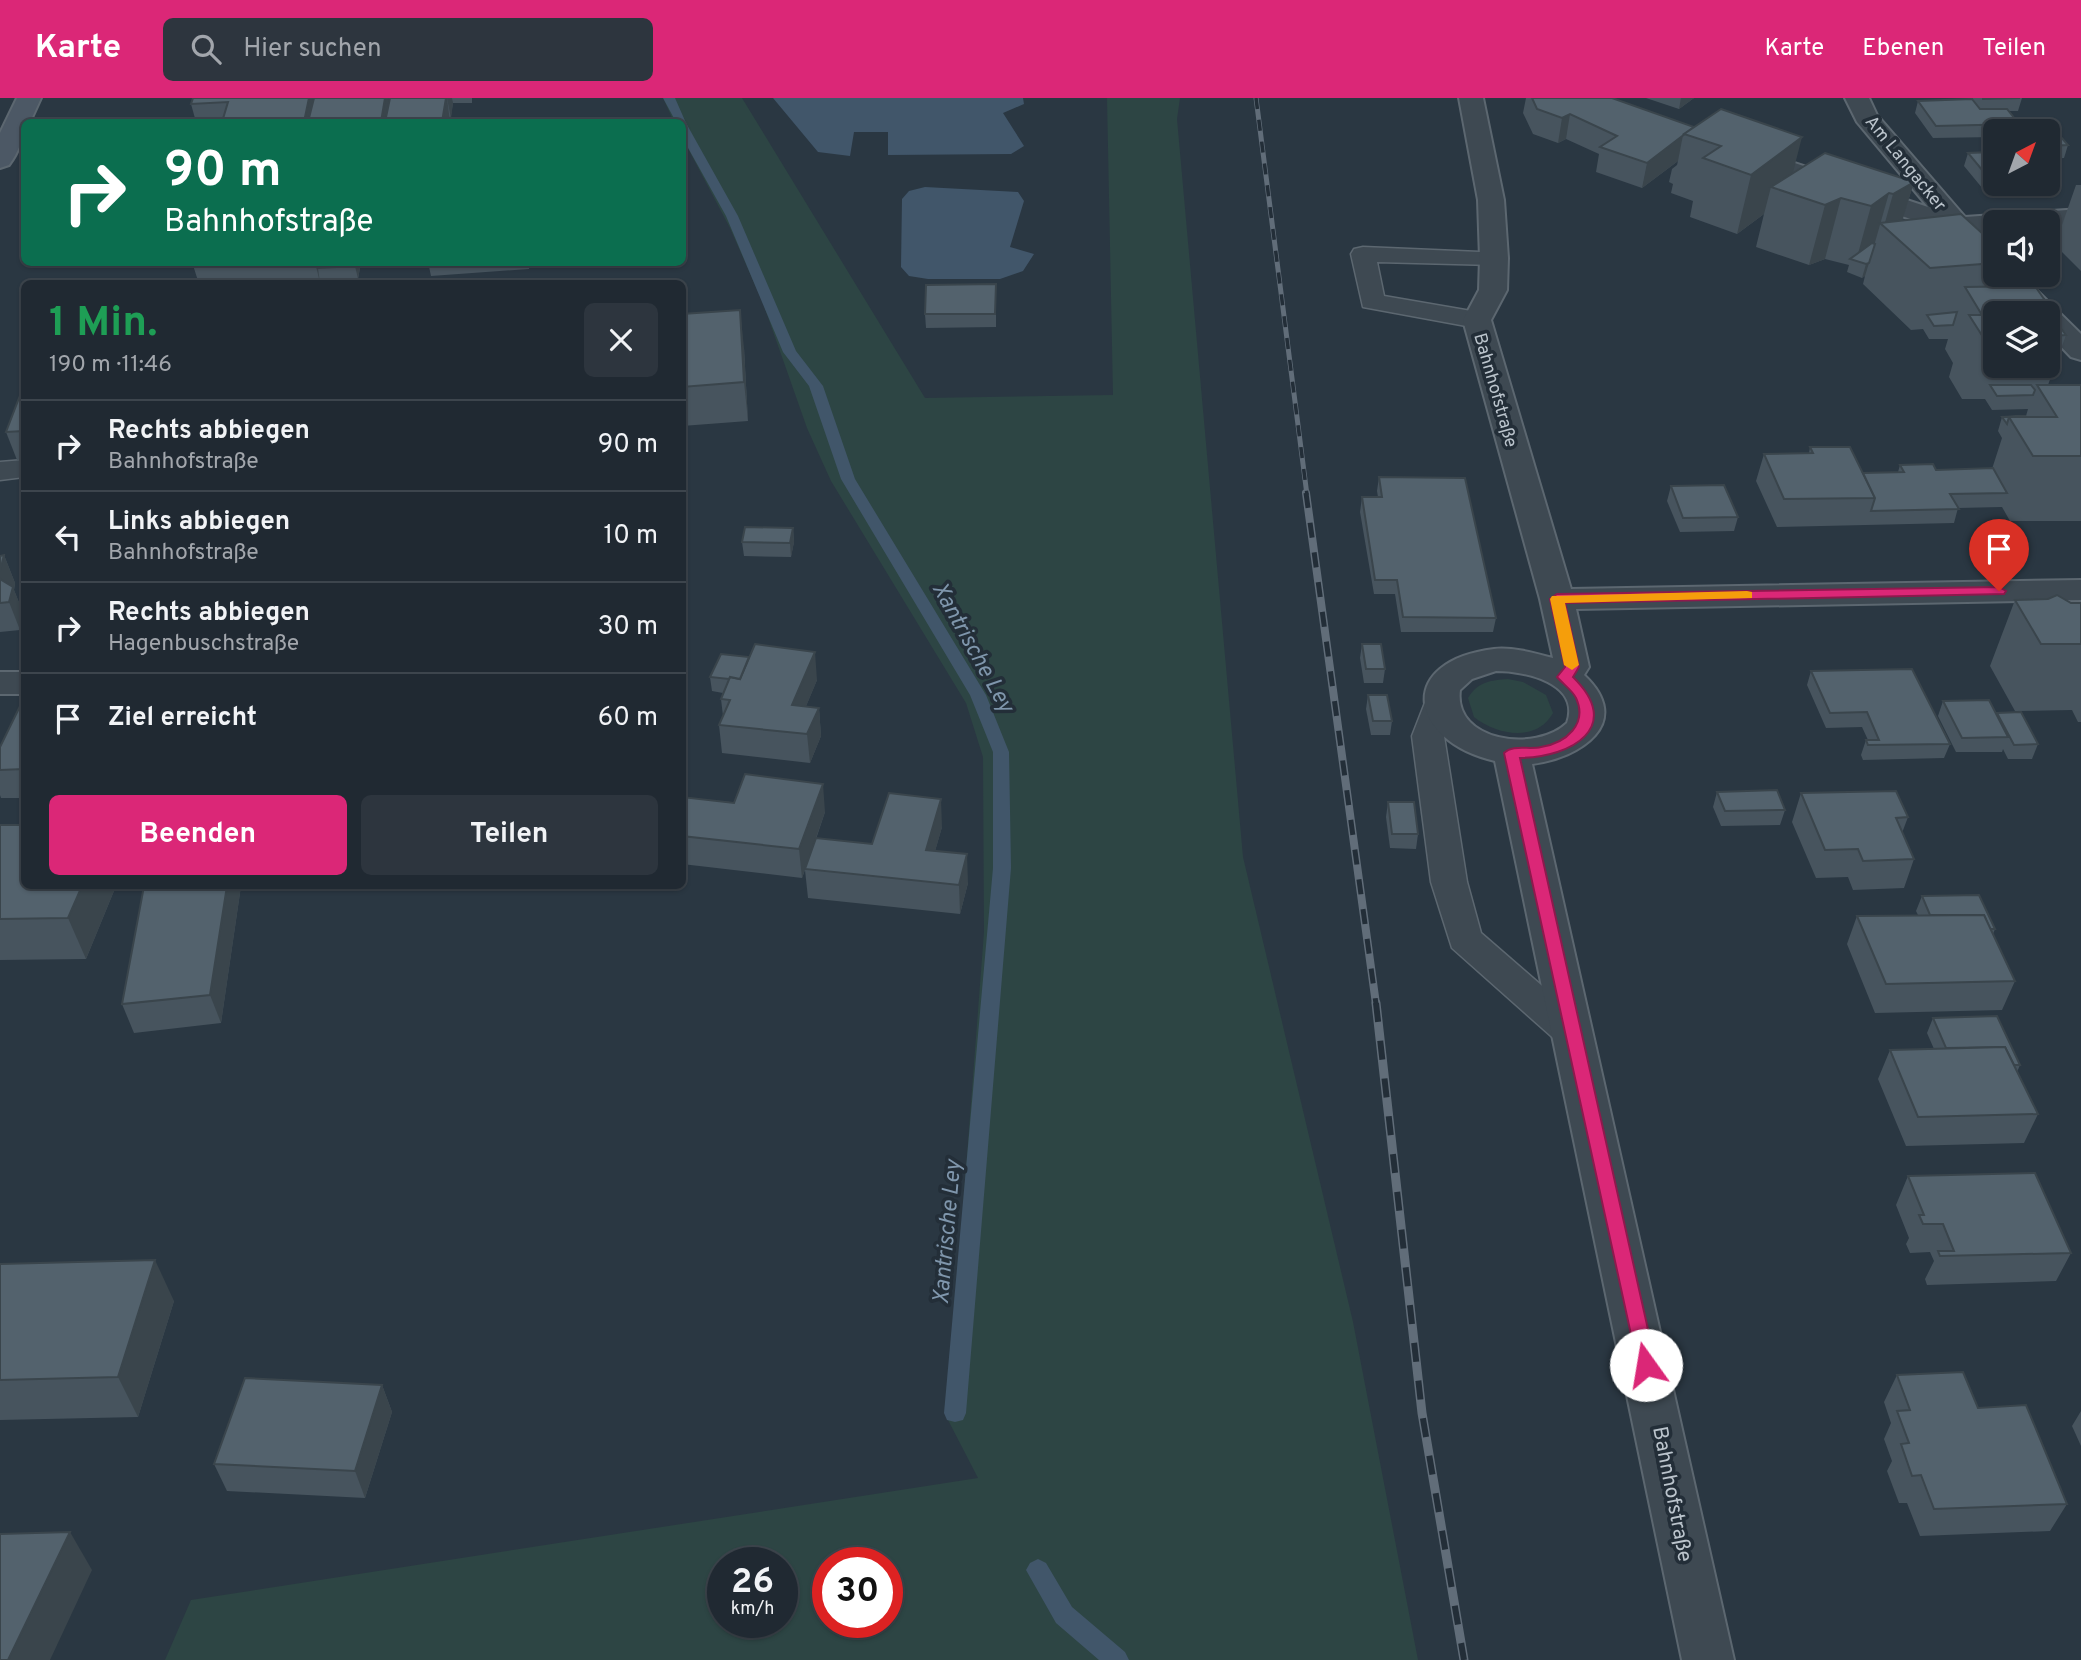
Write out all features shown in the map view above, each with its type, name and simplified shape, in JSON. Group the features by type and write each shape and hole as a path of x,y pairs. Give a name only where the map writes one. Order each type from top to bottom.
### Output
{"street":[{"path":"0,160 29,98"},
{"name":"Bahnhofstraße","path":"1471,98 1491,200 1494,258 1493,290 1477,320 1557,599 1572,667 1565,677"},
{"name":"Am Langacker","path":"1857,98 1866,117 1983,252"},
{"name":"Am Langacker","path":"1721,146 1958,226"},
{"path":"2060,218 2081,217"},
{"path":"1958,226 1983,224"},
{"path":"2018,287 2032,301"},
{"path":"2060,329 2081,351"},
{"path":"1557,599 2081,590"},
{"path":"1519,660 1565,677 1581,694 1588,713 1583,730 1566,744 1541,752 1511,753 1484,746 1461,734 1445,718 1439,702 1442,686 1453,673 1471,664 1519,660"},
{"path":"0,683 21,683"},
{"name":"Bahnhofstraße","path":"1511,753 1708,1660"}],"lane":[{"path":"1477,320 1371,302 1363,254 1494,258"},
{"path":"0,471 21,469"},
{"path":"1439,702 1429,736 1433,778 1449,882 1465,939 1573,1034"}],"green space":[{"path":"663,98 742,98 925,398 1113,395 1107,98 1180,98 1177,119 1243,857 1353,1322 1418,1660 165,1660 191,1600 978,1478 947,1418 984,932 983,757 966,703 831,481 807,428 763,303 730,228 686,145 686,119 673,119"},
{"path":"1508,679 1523,682 1546,695 1553,713 1546,723 1537,729 1516,733 1494,728 1474,717 1468,698 1476,688 1485,683"}],"water":[{"path":"773,98 1023,98 1024,104 1003,113 1024,146 1011,154 888,155 888,132 854,132 850,156 818,152"},
{"path":"925,187 1018,192 1024,201 1010,247 1034,254 1023,271 1000,279 928,279 909,276 901,267 902,199 909,191"}],"building":[{"path":"193,98 309,98 305,119 223,119 228,102 191,104"},
{"path":"314,98 385,98 382,119 309,119"},
{"path":"390,98 446,98 442,119 386,119"},
{"path":"1532,98 1612,98 1694,127 1647,163 1600,147 1617,136 1570,114 1562,118 1537,109"},
{"path":"1972,99 1980,109 2007,109 2015,119 1983,119 1983,125 1936,126 1918,101"},
{"path":"1721,109 1802,137 1751,175 1703,158 1721,146 1684,134"},
{"path":"2060,136 2068,145 2060,145"},
{"path":"1983,152 1983,171 1968,153"},
{"path":"1825,153 1914,182 1893,194 1889,193 1871,206 1841,198 1825,205 1771,187"},
{"path":"1961,214 1983,234 1983,264 1930,268 1880,223"},
{"path":"1872,243 1875,244 1869,263 1850,259"},
{"path":"318,266 355,266 318,268"},
{"path":"996,284 995,314 925,314 926,285"},
{"path":"1965,287 2036,287 2045,301 1983,301 1983,337 1969,315 1982,315"},
{"path":"740,310 744,382 686,387 686,314"},
{"path":"1957,312 1953,325 1934,326 1927,315"},
{"path":"1990,385 2031,385 2035,390 2033,395 1997,396"},
{"path":"2037,385 2081,385 2081,456 2033,456 2009,417 2057,417"},
{"path":"21,393 21,431 6,432"},
{"path":"1810,447 1850,447 1875,498 1784,499 1764,454 1813,453"},
{"path":"1933,464 1936,470 1993,468 2007,493 1950,494 1959,509 1871,511 1875,498 1863,473 1904,472 1900,465"},
{"path":"1379,477 1465,478 1496,618 1403,617 1397,580 1375,580 1362,497 1382,497"},
{"path":"1724,485 1738,517 1683,518 1671,486"},
{"path":"745,527 793,528 790,543 742,542"},
{"path":"0,579 13,587 9,602 0,603"},
{"path":"2057,595 2071,603 2081,603 2081,644 2041,644 2015,600 2048,599"},
{"path":"755,644 815,652 792,705 819,708 807,734 719,725 730,700 721,699 730,677 740,679"},
{"path":"1362,644 1381,644 1385,669 1366,669"},
{"path":"721,654 749,657 740,679 710,677"},
{"path":"1912,669 1950,744 1868,745 1866,740 1879,740 1867,712 1830,713 1811,671"},
{"path":"1368,695 1387,695 1392,721 1373,721"},
{"path":"1989,700 2008,737 1962,738 1943,701"},
{"path":"21,704 21,769 0,770 0,747"},
{"path":"2021,712 2038,744 2014,745 1997,713"},
{"path":"745,774 823,784 799,849 686,836 686,797 734,803"},
{"path":"1777,790 1785,810 1725,811 1717,792"},
{"path":"1896,791 1908,817 1896,818 1914,859 1863,861 1858,849 1825,850 1801,793"},
{"path":"889,793 941,799 926,850 967,854 959,885 805,869 816,838 872,844"},
{"path":"1388,802 1414,802 1418,834 1392,834"},
{"path":"0,825 21,825 21,889 81,889 68,918 0,919"},
{"path":"143,889 227,889 210,995 122,1004"},
{"path":"1979,895 1995,929 1990,929 1984,915 1930,915 1922,896"},
{"path":"1984,915 2015,981 1886,984 1857,916"},
{"path":"1997,1016 2020,1065 2014,1065 2005,1047 1946,1048 1933,1018"},
{"path":"2005,1047 2038,1114 1918,1117 1890,1050"},
{"path":"2035,1173 2071,1253 1940,1256 1938,1251 1954,1251 1943,1224 1923,1224 1919,1215 1924,1215 1908,1176"},
{"path":"155,1260 118,1377 0,1380 0,1264"},
{"path":"1963,1372 1978,1408 2026,1405 2067,1504 1934,1509 1921,1475 1912,1476 1901,1444 1909,1443 1897,1411 1910,1410 1897,1375"},
{"path":"245,1378 382,1385 355,1471 214,1464"},
{"path":"70,1532 8,1660 0,1660 0,1534"}],"waterway":[{"name":"Xantrische Ley","path":"669,98 680,119"},
{"name":"Xantrische Ley","path":"686,133 732,216 790,352 816,386 848,479 978,695 1001,752 1002,868 955,1413"},
{"name":"Xantrische Ley","path":"1038,1570 1064,1615 1117,1660"}],"railway":[{"path":"1256,98 1307,495"},
{"path":"1306,493 1376,1004"},
{"path":"1376,1003 1422,1413 1464,1660"}],"slow traffic":[{"path":"1572,665 1557,599 1747,595"}],"route":[{"path":"1646,1365 1511,753 1541,752 1566,744 1583,730 1588,713 1581,694 1565,677 1572,667 1557,599 1999,591"}]}
